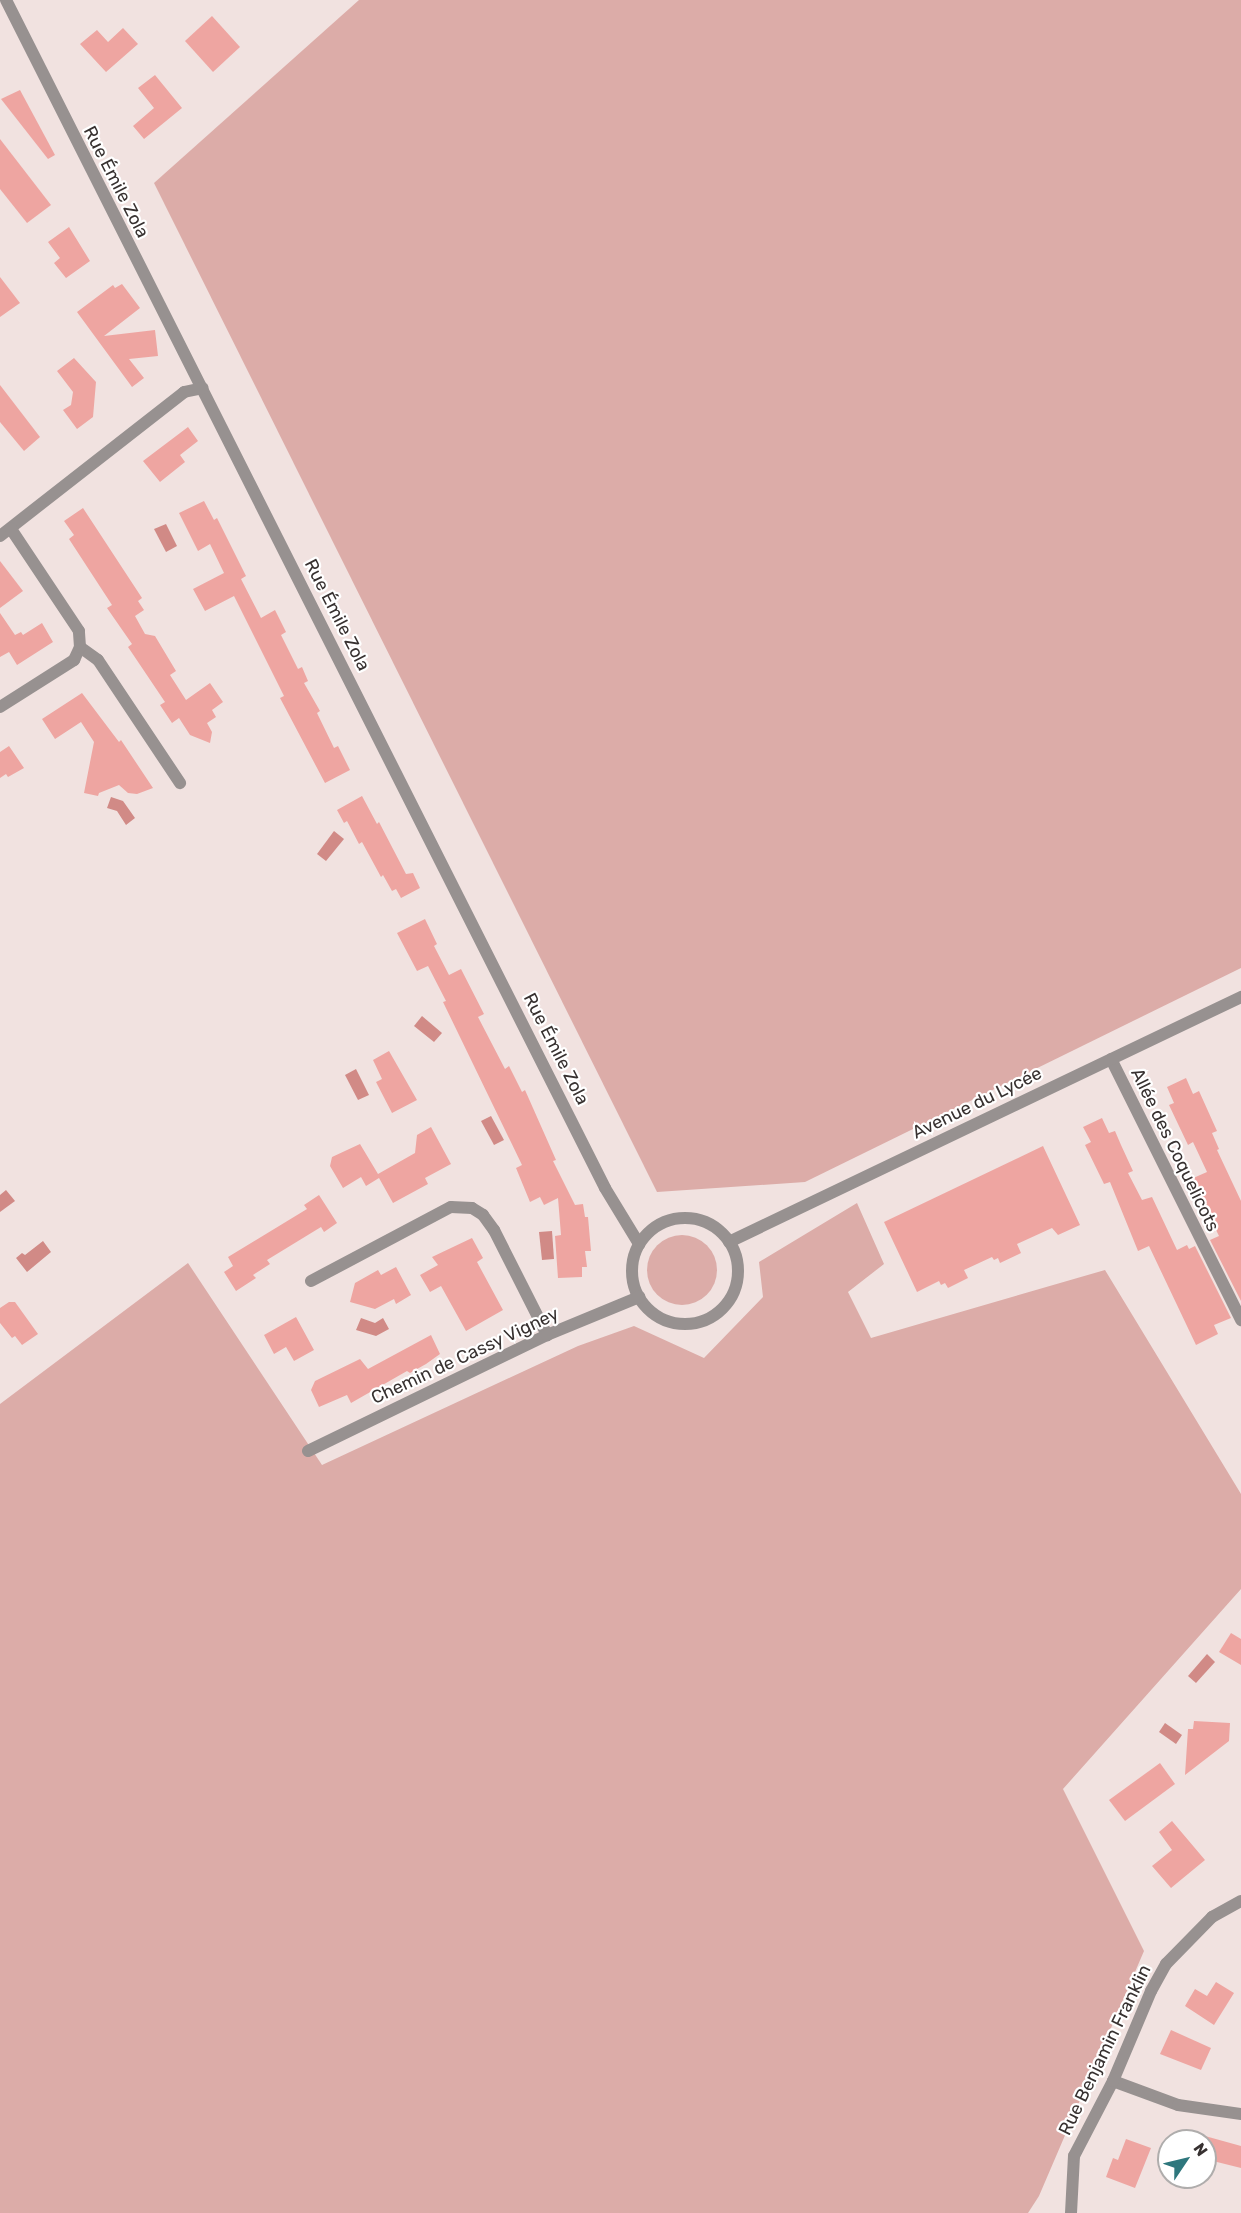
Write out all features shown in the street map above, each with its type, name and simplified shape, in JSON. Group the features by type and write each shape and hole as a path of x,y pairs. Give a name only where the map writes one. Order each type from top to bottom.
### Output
{"street":[{"name":"Rue Émile Zola","path":"6,0 71,134 203,388 605,1188 639,1244"},
{"path":"0,707 74,660 80,647 79,631 5,532 184,392 203,388"},
{"path":"80,647 98,660 180,783"},
{"name":"Avenue du Lycée","path":"729,1242 1241,998"},
{"name":"Allée des Coquelicots","path":"1111,1059 1241,1320"},
{"path":"311,1281 451,1207 472,1208 483,1215 494,1230 547,1335"},
{"path":"684,1218 702,1221 717,1229 729,1242 737,1266 734,1291 726,1305 712,1317 688,1324 664,1320 650,1311 639,1297 632,1270 639,1244 659,1226 684,1218"},
{"name":"Chemin de Cassy Vigney","path":"308,1451 547,1335 639,1297"},
{"name":"Rue Benjamin Franklin","path":"1071,2213 1074,2156 1113,2081 1151,1991 1166,1964 1212,1917 1241,1901"},
{"path":"1113,2081 1178,2105 1241,2114"}],"shaded area":[{"path":"359,0 1241,0 1241,968 805,1182 657,1192 154,183"},
{"path":"166,524 177,546 166,552 154,529"},
{"path":"111,797 123,801 135,818 126,825 117,811 107,808"},
{"path":"334,831 344,839 326,861 317,854"},
{"path":"422,1016 442,1033 434,1042 414,1026"},
{"path":"356,1069 369,1095 358,1100 345,1075"},
{"path":"491,1116 504,1140 494,1145 481,1121"},
{"path":"6,1190 15,1201 0,1212 0,1195"},
{"path":"857,1203 884,1264 848,1292 871,1338 1105,1270 1241,1494 1241,1589 1063,1789 1144,1951 1039,2196 1028,2213 0,2213 0,1404 188,1263 322,1465 578,1346 634,1326 704,1358 763,1297 759,1262"},
{"path":"552,1231 554,1259 542,1260 539,1232"},
{"path":"682,1235 695,1238 707,1245 714,1257 717,1270 714,1283 707,1295 695,1302 682,1305 669,1302 657,1295 650,1283 647,1270 650,1257 657,1245 669,1238"},
{"path":"43,1241 51,1252 27,1272 16,1258 22,1253 25,1255"},
{"path":"361,1318 375,1323 383,1318 389,1329 376,1336 356,1330"},
{"path":"1207,1654 1215,1662 1196,1683 1188,1676"},
{"path":"1165,1723 1182,1735 1176,1744 1159,1732"}],"building":[{"path":"212,16 240,47 213,72 185,41"},
{"path":"123,28 138,44 106,72 80,44 97,30 108,42"},
{"path":"155,75 182,108 144,139 133,126 154,108 138,88"},
{"path":"20,90 55,155 48,159 1,99"},
{"path":"0,139 51,205 27,223 0,189"},
{"path":"69,227 90,261 66,278 54,263 60,258 48,242"},
{"path":"0,277 20,303 0,317"},
{"path":"122,284 140,308 104,336 155,330 158,356 129,359 144,378 132,387 77,312 113,285 115,288"},
{"path":"74,358 96,382 93,417 77,429 63,410 71,405 73,392 57,371"},
{"path":"0,385 40,437 24,451 0,422"},
{"path":"188,427 198,441 180,455 185,462 160,482 143,461"},
{"path":"204,501 214,520 217,518 246,576 241,579 261,618 275,610 286,632 281,635 298,669 302,667 308,681 304,683 320,711 317,713 334,748 338,746 350,770 325,783 280,698 284,696 234,596 205,611 193,589 224,573 210,544 198,551 179,513"},
{"path":"83,508 142,598 138,601 144,610 135,616 145,634 155,636 176,671 170,675 186,700 210,683 223,702 212,710 216,717 207,723 212,732 210,743 190,735 179,718 172,723 160,705 165,702 128,647 132,644 107,608 112,605 69,539 74,535 64,521"},
{"path":"0,561 23,591 0,608"},
{"path":"0,613 15,635 21,632 23,635 42,623 53,642 17,665 9,652 0,657"},
{"path":"82,693 119,742 121,740 153,788 137,794 128,793 119,785 99,793 98,796 84,793 94,742 81,722 55,739 42,719"},
{"path":"9,746 24,768 8,777 6,774 0,778 0,752"},
{"path":"362,796 377,824 379,822 406,874 413,873 420,888 401,898 396,889 392,891 383,875 381,877 362,842 359,844 347,821 344,823 337,810"},
{"path":"425,919 437,944 434,946 449,975 461,969 484,1014 478,1017 505,1069 509,1066 522,1092 525,1090 556,1160 553,1161 575,1205 583,1204 585,1217 588,1217 591,1251 585,1251 587,1267 582,1267 582,1277 558,1278 555,1236 561,1235 558,1198 544,1205 540,1197 530,1202 516,1168 522,1165 443,1002 446,1001 428,966 417,971 397,933"},
{"path":"389,1051 417,1100 392,1113 376,1082 382,1079 373,1060"},
{"path":"1186,1078 1193,1094 1199,1091 1217,1131 1212,1133 1219,1149 1217,1150 1241,1201 1241,1301 1210,1240 1219,1236 1191,1179 1207,1172 1193,1142 1188,1145 1169,1105 1174,1103 1167,1087"},
{"path":"1102,1118 1109,1133 1115,1131 1133,1171 1128,1173 1142,1200 1152,1197 1177,1250 1187,1245 1189,1249 1195,1246 1231,1318 1214,1325 1218,1334 1196,1345 1149,1246 1138,1251 1110,1182 1104,1184 1085,1145 1091,1142 1083,1127"},
{"path":"431,1127 451,1164 425,1178 428,1184 393,1203 379,1178 366,1186 361,1177 343,1188 330,1166 332,1157 360,1144 378,1174 415,1153 417,1135"},
{"path":"1043,1146 1080,1225 1058,1235 1052,1228 1017,1244 1021,1253 1000,1263 998,1258 994,1260 992,1257 964,1270 968,1278 948,1288 945,1283 941,1285 939,1281 917,1292 884,1222"},
{"path":"319,1195 337,1223 324,1232 321,1227 267,1260 270,1264 253,1275 256,1278 236,1291 224,1272 233,1266 228,1257 307,1209 304,1205"},
{"path":"472,1238 483,1258 477,1262 503,1310 466,1331 441,1286 430,1292 420,1275 438,1265 432,1257"},
{"path":"396,1267 411,1295 396,1304 394,1299 375,1309 350,1302 355,1283 378,1270 381,1275"},
{"path":"9,1302 15,1302 38,1334 22,1345 15,1336 12,1338 0,1323 0,1308"},
{"path":"296,1317 314,1350 294,1361 286,1347 274,1354 264,1335"},
{"path":"431,1335 440,1354 426,1364 410,1373 407,1371 351,1403 347,1395 319,1407 311,1390 315,1381 360,1359 368,1369"},
{"path":"1231,1633 1241,1639 1241,1665 1219,1652"},
{"path":"1194,1721 1230,1723 1229,1741 1185,1775 1188,1729 1193,1729"},
{"path":"1160,1763 1175,1784 1125,1821 1109,1800"},
{"path":"1172,1821 1205,1860 1171,1888 1152,1866 1172,1850 1159,1832"},
{"path":"1216,1982 1234,1993 1214,2025 1185,2006 1195,1989 1207,1996"},
{"path":"1171,2030 1211,2048 1201,2070 1160,2054"},
{"path":"1126,2139 1151,2148 1135,2188 1106,2177 1113,2158 1118,2160"},
{"path":"1217,2139 1241,2146 1241,2168 1217,2162"}]}
